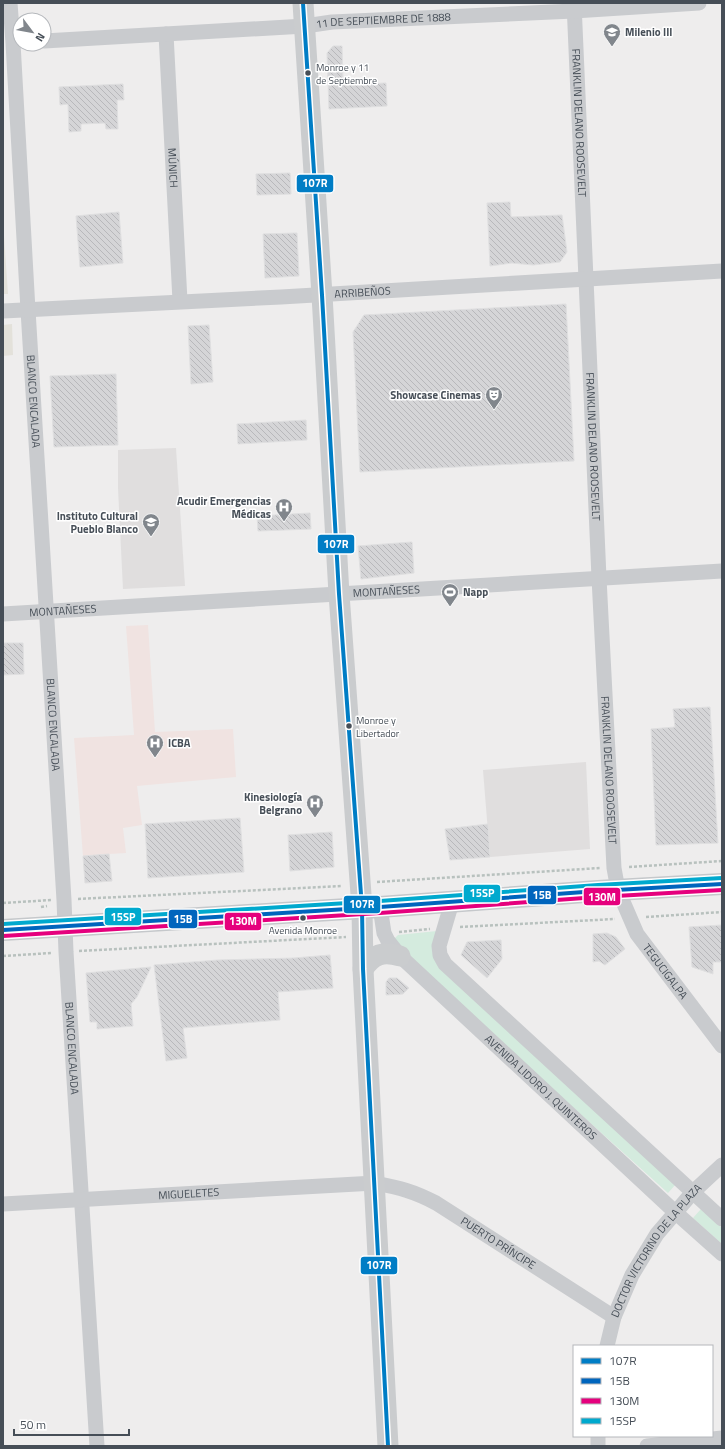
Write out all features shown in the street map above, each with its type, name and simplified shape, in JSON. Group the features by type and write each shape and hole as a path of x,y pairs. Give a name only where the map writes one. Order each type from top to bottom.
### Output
{"main road":[{"path":"303,3 306,72 322,295 339,594 371,908 363,969 388,1446"},
{"path":"3,930 371,908 722,884"},
{"path":"363,969 367,962 381,954 391,953 400,956"}],"street":[{"name":"BLANCO ENCALADA","path":"8,24 10,3"},
{"name":"11 DE SEPTIEMBRE DE 1888","path":"52,41 305,26 332,22 574,7 699,3"},
{"name":"FRANKLIN DELANO ROOSEVELT","path":"574,7 599,578 614,868 618,890"},
{"name":"MÚNICH","path":"166,34 180,302"},
{"name":"BLANCO ENCALADA","path":"17,52 28,310 97,1446"},
{"name":"ARRIBEÑOS","path":"3,311 322,295 722,271"},
{"name":"MONTAÑESES","path":"3,614 722,571"},
{"name":"TEGUCIGALPA","path":"618,890 637,934 722,1046"},
{"path":"452,902 439,946 440,955 445,964 722,1218"},
{"name":"AVENIDA LIDORO J. QUINTEROS","path":"371,908 388,941 400,956 722,1254"},
{"name":"DOCTOR VICTORINO DE LA PLAZA","path":"607,1345 614,1318 632,1275 657,1234 693,1192 722,1165"},
{"name":"MIGUELETES","path":"3,1204 82,1201 375,1183"},
{"name":"PUERTO PRÍNCIPE","path":"375,1183 405,1189 419,1194 436,1203 614,1318"},
{"path":"647,1446 722,1438"}],"path":[{"path":"42,907 47,906"},
{"path":"327,933 338,933"}],"shaded area":[{"path":"3,221 8,294 3,294"},
{"path":"12,324 13,355 3,356 3,325"},
{"name":"Instituto Cultural Pueblo Blanco","path":"176,448 185,586 123,589 118,488 118,450"},
{"name":"ICBA","path":"148,625 155,732 233,729 236,777 137,786 142,825 123,828 126,853 109,854 112,881 85,883 74,738 134,735 126,626"},
{"path":"586,762 590,849 490,857 483,770"}],"green space":[{"path":"437,931 433,944 434,958 676,1184 668,1193 394,946 395,938 398,935"},
{"path":"701,1209 722,1228 722,1244 693,1218"}],"building":[{"path":"333,46 342,46 343,85 386,83 387,106 329,109 327,53"},
{"path":"123,84 124,100 117,100 118,129 106,129 105,123 81,124 81,131 69,132 68,104 60,105 59,87"},
{"path":"290,173 291,194 257,195 256,174"},
{"path":"510,202 511,217 562,215 567,252 560,262 533,265 512,263 490,266 487,203"},
{"path":"119,212 123,263 80,267 76,216"},
{"path":"297,233 299,276 265,278 263,234"},
{"path":"566,304 574,461 360,472 353,332 364,315"},
{"path":"209,325 213,382 191,384 188,326"},
{"path":"116,374 118,445 54,447 50,376"},
{"path":"306,420 307,440 238,444 237,424"},
{"name":"Acudir Emergencias Médicas","path":"310,513 311,529 258,531 257,516"},
{"path":"412,542 414,573 361,579 358,546"},
{"path":"3,643 23,643 24,674 3,675"},
{"path":"710,707 718,843 656,845 651,729 675,727 673,709"},
{"path":"240,818 244,872 148,878 145,824"},
{"path":"488,824 490,857 450,860 445,829"},
{"path":"332,832 334,867 290,871 288,835"},
{"path":"109,854 112,881 85,883 83,856"},
{"path":"722,925 722,962 713,962 713,974 692,967 689,927"},
{"path":"607,933 616,937 625,949 605,965 599,961 593,962 593,934"},
{"path":"501,940 502,959 487,978 461,955 467,942"},
{"path":"330,955 333,988 278,992 280,1020 183,1028 187,1058 166,1061 154,965 218,960 294,958"},
{"path":"151,967 137,997 131,1004 133,1026 97,1029 97,1022 90,1022 86,973"},
{"path":"389,978 397,978 409,988 403,994 386,995 386,982"}],"transit line":[{"name":"107R","path":"303,3 322,295 339,594 362,908 363,969 388,1446"},
{"name":"15SP","path":"3,924 722,878"},
{"name":"15B","path":"3,930 722,884"},
{"name":"130M","path":"3,936 722,890"}],"place":[{"name":"Milenio III","path":"612,47"},
{"name":"Monroe y 11 de Septiembre","path":"308,73"},
{"name":"Showcase Cinemas","path":"494,410"},
{"name":"Acudir Emergencias Médicas","path":"284,522"},
{"name":"Instituto Cultural Pueblo Blanco","path":"151,537"},
{"name":"Napp","path":"450,607"},
{"name":"Monroe y Libertador","path":"349,726"},
{"name":"ICBA","path":"155,758"},
{"name":"Kinesiología Belgrano","path":"315,818"},
{"name":"Avenida Monroe","path":"303,918"}]}
